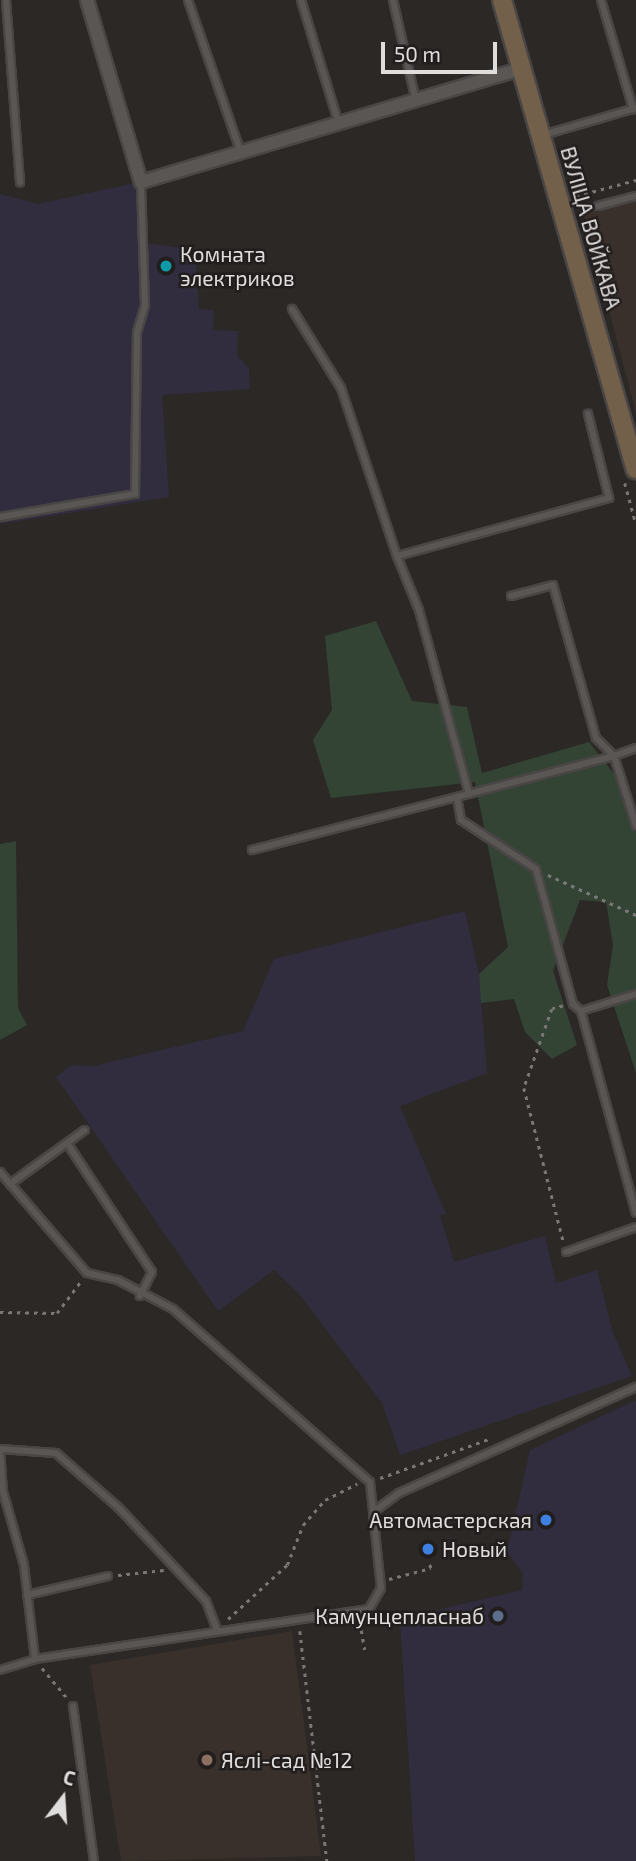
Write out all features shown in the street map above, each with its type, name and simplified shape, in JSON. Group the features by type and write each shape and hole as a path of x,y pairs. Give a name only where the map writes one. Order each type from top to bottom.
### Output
{"main road":[{"name":"ВУЛІЦА ВОЙКАВА","path":"502,0 636,470"}],"street":[{"path":"87,0 141,182 521,69"}],"lane":[{"path":"6,0 20,183"},
{"path":"188,0 241,153"},
{"path":"301,0 339,124"},
{"path":"393,0 416,101"},
{"path":"541,136 634,109 601,0"},
{"path":"0,517 135,494 136,345 145,305 141,182"},
{"path":"598,206 636,196"},
{"path":"292,309 341,388 397,556 419,610 469,794"},
{"path":"397,556 609,499 588,414"},
{"path":"511,596 553,585 596,738 614,755 636,826"},
{"path":"252,850 636,748"},
{"path":"457,797 461,820 536,869 573,1004 581,1011 636,1213"},
{"path":"581,1011 636,994"},
{"path":"10,1184 85,1130"},
{"path":"67,1143 152,1272 140,1296"},
{"path":"0,1172 87,1273 118,1280 140,1296 173,1309 370,1482 381,1588 369,1609 217,1629 35,1659 0,1670"},
{"path":"566,1252 636,1227"},
{"path":"373,1512 399,1493 636,1387"},
{"path":"35,1659 27,1595 3,1492 0,1449 56,1453 119,1508 206,1601 217,1629"},
{"path":"27,1595 108,1576"},
{"path":"73,1706 94,1861"}],"path":[{"path":"573,197 636,180"},
{"path":"536,869 636,915"},
{"path":"566,1252 524,1088 552,1009 573,1004"},
{"path":"0,1312 57,1313 87,1273"},
{"path":"217,1629 287,1565 303,1525 325,1500 350,1485 370,1482"},
{"path":"380,1580 431,1568 428,1563"},
{"path":"108,1576 176,1569"},
{"path":"357,1610 365,1650"},
{"path":"299,1618 327,1861"},
{"path":"35,1659 73,1706"}],"shaded area":[{"path":"135,183 139,242 195,250 199,309 214,310 213,330 238,331 237,355 249,369 250,389 162,395 169,497 0,524 0,194 38,204"},
{"path":"636,192 636,413 582,207"},
{"path":"465,911 479,974 487,1073 400,1106 446,1214 440,1215 454,1262 545,1236 556,1283 597,1270 613,1333 632,1376 400,1455 382,1403 300,1295 274,1270 218,1311 56,1077 71,1065 93,1066 243,1031 274,959"},
{"path":"636,1400 636,1861 415,1861 400,1619 522,1590 523,1574 507,1551 530,1450"},
{"name":"Яслі-сад №12","path":"292,1631 321,1856 121,1861 90,1665"}],"green space":[{"path":"376,621 412,701 467,707 482,773 589,742 625,788 636,826 636,1073 607,985 613,945 606,902 580,900 553,971 577,1045 552,1059 525,1032 514,999 481,1003 479,974 508,947 475,782 331,798 313,740 332,710 325,636"},
{"path":"16,841 18,1008 27,1025 0,1040 0,844"}],"place":[{"name":"Комната электриков","path":"166,266"},
{"name":"Автомастерская","path":"546,1520"},
{"name":"Новый","path":"428,1549"},
{"name":"Камунцепласнаб","path":"498,1616"},
{"name":"Яслі-сад №12","path":"207,1760"}]}
